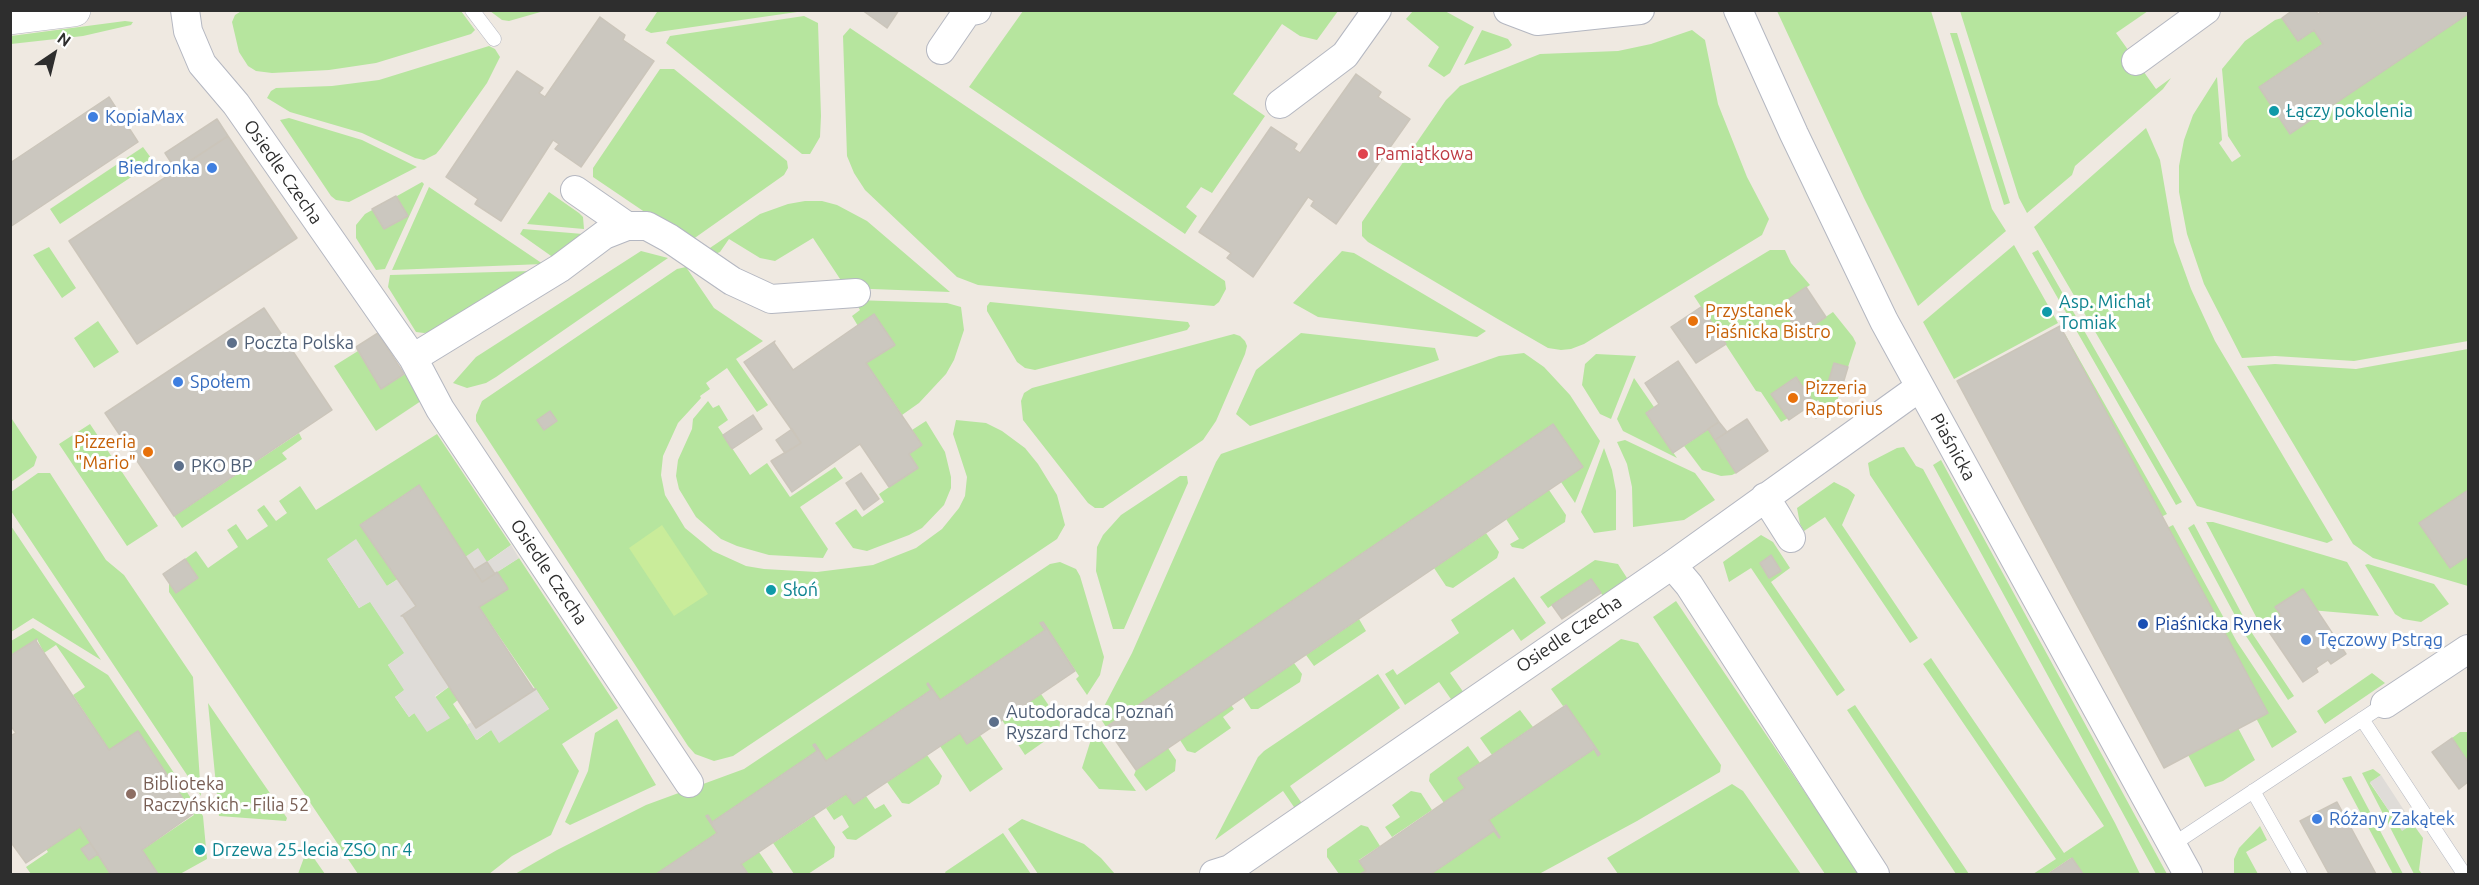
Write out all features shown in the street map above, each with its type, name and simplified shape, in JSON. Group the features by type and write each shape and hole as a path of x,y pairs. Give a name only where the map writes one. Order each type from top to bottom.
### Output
{"street":[{"path":"10,18 74,10"},
{"name":"Osiedle Czecha","path":"185,10 188,31 202,64 236,104 413,358 440,409 689,783"},
{"path":"941,50 967,12 977,10"},
{"path":"1280,104 1345,55 1377,10"},
{"path":"1508,10 1535,16 1640,10"},
{"name":"Piaśnicka","path":"1738,10 1851,253 1920,387 2188,874"},
{"path":"2136,62 2206,10"},
{"path":"575,190 627,226"},
{"path":"413,358 560,268 604,235 627,226 647,226 669,238 732,281 771,299 856,293"},
{"name":"Osiedle Czecha","path":"1214,874 1230,869 1672,564 1920,387"},
{"path":"1765,497 1791,538"},
{"path":"1672,564 1689,585 1875,874"},
{"path":"2374,712 2469,649"}],"lane":[{"path":"472,10 494,39"},
{"path":"2172,845 2374,712 2464,874"},
{"path":"2253,791 2300,874"}],"green space":[{"path":"243,10 461,11 475,30 471,34 376,63 329,70 272,73 256,71 248,66 239,52 232,22 235,15"},
{"path":"490,11 544,11 509,21 502,20"},
{"path":"656,11 804,11 651,33 645,30"},
{"path":"1023,11 1338,11 1317,40 1300,36 1282,24 1233,94 1265,116 1212,193 1201,187 1186,207 1197,216 1185,234 969,87"},
{"path":"1413,11 1445,11 1474,27 1450,73 1444,77 1428,66 1439,47 1406,19"},
{"path":"1777,11 1931,11 1992,209 2006,231 1918,306 1864,198"},
{"path":"1960,11 2148,11 2116,33 2156,89 2171,78 2163,89 2075,166 2072,175 2027,213 2019,198"},
{"path":"2468,14 2468,341 2354,361 2275,356 2242,358 2204,284 2187,234 2179,192 2179,166 2184,140 2193,115 2217,77 2222,140 2219,143 2232,162 2241,156 2228,136 2222,69 2245,41 2275,20 2282,18 2298,41 2314,30 2323,44 2259,87 2290,133"},
{"path":"804,16 818,23 820,137 810,154 802,154 666,43 670,36"},
{"path":"125,21 133,22 131,25 83,36 11,44 11,36"},
{"path":"850,28 1225,281 1226,289 1219,302 1214,306 978,285 957,277 865,190 854,173 847,156 843,36"},
{"path":"1482,30 1508,39 1512,45 1464,65"},
{"path":"1692,30 1705,40 1718,104 1747,177 1769,219 1762,235 1584,344 1561,350 1548,348 1368,242 1362,236 1362,222 1446,100 1460,86 1540,54 1618,51 1651,44"},
{"path":"1950,33 1957,33 2010,203 2004,205"},
{"path":"489,46 495,49 500,57 487,83 441,148 436,154 424,160 362,133 290,112 267,98 276,88 332,86 379,80"},
{"path":"660,69 674,69 787,161 788,168 784,175 689,242 593,177 593,168"},
{"path":"289,118 362,140 417,167 349,202 336,200 331,196 280,120"},
{"path":"2146,128 2160,160 2174,242 2191,289 2215,341 2333,540 2327,543 2197,506 2034,227"},
{"path":"143,147 154,162 60,224 50,209"},
{"path":"422,182 424,184 385,269 376,270 356,238 356,225 365,214"},
{"path":"429,187 543,264 392,270"},
{"path":"549,192 583,217 584,229 527,224"},
{"path":"822,201 837,205 867,221 950,292 846,288 813,238 775,261 760,258 729,239 720,252 710,256 704,252 760,214 788,204"},
{"path":"523,229 583,234 554,258 520,234"},
{"path":"2014,245 2058,323 1954,379 1923,322"},
{"path":"49,247 76,288 62,298 33,255"},
{"path":"1770,250 1785,250 1791,263 1810,285 1780,305 1800,334 1833,312 1856,343 1848,367 1834,363 1827,387 1840,392 1831,419 1818,400 1814,403 1796,377 1772,394 1788,418 1781,422 1761,392 1756,391 1694,296"},
{"path":"2038,250 2182,502 2176,505 2032,253"},
{"path":"641,251 668,258 486,383 467,388 453,383 476,357"},
{"path":"1342,251 1354,253 1486,331 1477,337 1318,317 1293,303"},
{"path":"686,267 714,308 763,341 736,359 768,405 757,412 727,368 706,383 710,389 700,396 701,398 678,423 663,456 661,475 665,495 685,528 713,551 746,566 817,572 873,565 916,548 942,529 959,508 965,496 967,477 953,434 956,420 986,423 1002,431 1025,448 1057,495 1065,525 1057,539 733,756 714,761 695,754 688,746 476,421 482,401 677,269"},
{"path":"532,271 432,332 424,333 416,332 388,287 390,275"},
{"path":"854,300 947,303 961,307 964,330 954,360 946,374 919,403 902,415 866,363 858,326 852,316 860,310"},
{"path":"990,302 1188,322 1190,326 1187,330 1035,370 1025,368 1017,362 987,311"},
{"path":"98,321 119,352 94,368 74,338"},
{"path":"1301,333 1435,348 1439,360 1250,426 1236,414 1256,370"},
{"path":"1234,334 1245,341 1247,346 1245,354 1216,421 1203,440 1103,508 1095,508 1088,503 1023,420 1021,401 1024,393 1032,388"},
{"path":"2065,334 2167,514 2151,522 2053,339"},
{"path":"2468,349 2468,490 2420,523 2450,568 2468,556 2468,586 2373,558 2353,544 2247,366 2275,364 2356,369"},
{"path":"358,351 381,388 407,373 424,399 376,431 334,366"},
{"path":"1524,353 1544,367 1570,395 1600,441 1575,503 1561,482 1582,467 1553,424 1106,727 1099,716 1132,653 1221,454 1499,356"},
{"path":"1596,354 1636,356 1611,419 1600,414 1582,385 1585,364"},
{"path":"1634,378 1654,407 1646,413 1677,458 1623,431 1617,419"},
{"path":"708,401 713,408 719,405 728,420 718,427 750,475 767,463 790,497 835,467 843,478 800,507 828,549 823,558 769,555 737,546 721,539 696,517 679,489 676,476 678,460 692,429 693,419"},
{"path":"10,416 37,457 34,466 11,482"},
{"path":"926,421 945,452 951,477 951,488 944,505 922,528 909,535 867,551 853,548 835,523 856,509 862,517 884,502 879,494 917,468 909,454 922,445 912,430"},
{"path":"90,424 158,526 127,546 59,444"},
{"path":"1708,429 1736,473 1721,476 1702,470 1684,446"},
{"path":"299,433 302,439 282,453 287,459 182,528 174,516"},
{"path":"437,434 511,545 487,562 465,557 419,485 360,525 398,579 387,586 327,559 359,608 370,601 405,653 388,665 405,690 395,697 409,717 450,686 459,699 453,704 477,740 491,730 549,709 479,607 508,589 497,572 519,558 618,708 562,744 579,771 551,835 512,856 489,874 358,874 169,592 169,582 177,592 198,578 185,559 196,551 208,568 238,547 227,530 236,524 247,540 268,526 257,510 264,505 276,521 287,513 279,501 300,486 316,510"},
{"path":"1625,440 1695,473 1715,500 1684,520 1633,527 1632,487 1627,464 1617,442"},
{"path":"1904,447 1916,466 1923,469 2115,823 2140,874 2083,874 2071,858 2047,874 2033,874 2056,859 1923,664 1931,658 2064,853 2104,826 1870,475 1868,463 1897,448"},
{"path":"1604,448 1616,491 1616,530 1594,533 1581,512"},
{"path":"1941,460 2167,874 2156,874 1933,465"},
{"path":"38,473 50,473 106,560 124,575 193,677 201,796 11,511 11,492"},
{"path":"1180,476 1187,476 1188,483 1124,629 1113,629 1096,571 1097,547 1103,535 1121,515"},
{"path":"1834,482 1855,495 1842,525 1918,638 1910,643 1825,517 1804,531 1800,524 1797,508"},
{"path":"1549,490 1566,515 1565,522 1523,549 1512,547 1510,544 1519,539 1506,519"},
{"path":"2206,522 2213,522 2347,562 2379,616 2276,607 2281,615 2262,628"},
{"path":"2194,524 2252,633 2294,696 2288,700 2246,636 2188,528"},
{"path":"662,525 708,594 674,616 629,548"},
{"path":"2173,525 2237,642 2297,732 2272,748 2157,533"},
{"path":"10,526 101,660 33,618 11,632"},
{"path":"1486,533 1499,552 1497,558 1453,588 1446,586 1434,568"},
{"path":"1761,535 1773,542 1790,568 1771,582 1845,690 1837,696 1751,568 1729,582 1723,562"},
{"path":"1595,560 1618,564 1627,578 1603,596 1591,579 1548,608 1540,597"},
{"path":"1060,562 1076,569 1080,576 1104,657 1100,675 1087,695 1076,679 1079,676 1043,622 1041,624 1045,630 940,700 928,684 931,690 826,761 815,744 817,751 712,822 706,816 717,833 656,874 515,874 646,805 744,769 1050,564"},
{"path":"2365,565 2434,584 2449,604 2421,622 2403,619 2395,614"},
{"path":"1514,577 1546,623 1521,641 1513,629 1450,673 1464,693 1453,702 1439,682 1405,705 1385,674 1393,669 1397,675 1459,633 1451,620"},
{"path":"1676,601 1860,874 1825,874 1653,617"},
{"path":"1359,619 1366,631 1314,666 1306,655"},
{"path":"33,628 108,675 203,816 207,859 180,874 158,874 142,850 194,815 138,731 109,750 73,695 85,687 56,645 44,653 37,639 11,656 11,641"},
{"path":"1621,639 1638,643 1721,765 1720,772 1637,821 1539,874 1431,874 1494,831 1500,837 1489,820 1594,749 1599,754 1566,705 1563,706 1551,689"},
{"path":"1294,663 1302,674 1300,682 1258,709 1251,709 1243,697"},
{"path":"2372,673 2385,683 2325,724 2317,711"},
{"path":"1378,674 1400,708 1290,786 1303,805 1296,810 1283,791 1215,840 1258,757"},
{"path":"1041,694 1060,722 1059,731 1025,755 1002,720"},
{"path":"208,703 287,818 286,821 219,816"},
{"path":"1231,705 1234,709 1223,717 1231,728 1195,753 1187,751 1180,740"},
{"path":"1855,705 1969,874 1956,874 1847,710"},
{"path":"1520,710 1533,727 1492,755 1480,738"},
{"path":"617,719 656,785 570,825 565,822 588,771 595,733"},
{"path":"2237,726 2255,760 2223,781 2205,787 2187,753"},
{"path":"1094,730 1136,791 1099,789 1082,768"},
{"path":"2460,732 2468,732 2468,762 2452,738"},
{"path":"960,733 967,744 980,735 1003,769 970,792 940,746"},
{"path":"1468,746 1480,763 1458,778 1465,788 1444,803 1429,781 1430,774"},
{"path":"1168,748 1176,760 1175,771 1146,791 1134,775 1136,770"},
{"path":"927,755 942,776 939,784 909,804 902,803 887,782"},
{"path":"2373,769 2381,775 2370,783 2402,830 2413,824 2423,838 2419,870 2422,874 2414,874 2362,773"},
{"path":"2351,776 2403,874 2393,874 2342,778"},
{"path":"1732,784 1743,791 1801,874 1618,874 1607,858"},
{"path":"1411,791 1421,793 1432,810 1392,837 1385,827 1400,817 1392,805"},
{"path":"846,794 854,804 866,796 875,809 884,804 892,816 856,840 847,839 842,832 849,827 842,815 834,820 826,808"},
{"path":"814,816 835,847 834,857 808,874 794,874 773,843"},
{"path":"1022,819 1084,844 1115,874 1038,874 1008,829"},
{"path":"1361,825 1368,827 1380,846 1359,860 1366,871 1360,874 1339,874 1327,857 1327,849"},
{"path":"2260,826 2267,840 2246,852 2258,874 2234,874 2234,859 2239,848"},
{"path":"80,827 110,873 31,874 26,867 48,852 46,849"},
{"path":"1003,833 1031,874 946,874 945,872"},
{"path":"309,851 325,874 298,874 306,852"},
{"path":"759,852 774,874 748,874 741,864"}],"shaded area":[{"path":"356,539 387,586 398,579 416,606 401,616 450,686 435,696 450,718 427,732 414,713 409,717 395,697 404,690 388,665 404,653 370,602 359,608 327,559"},
{"path":"511,545 519,558 482,582 465,557 478,548 487,562"},
{"path":"536,689 549,709 499,743 491,730 476,740 467,725 473,721 477,728"},
{"path":"2381,775 2413,824 2402,831 2370,782"}],"building":[{"path":"862,10 899,10 887,28"},
{"path":"2293,10 2315,10 2318,14 2323,10 2468,10 2468,14 2290,134 2259,87 2323,44 2314,30 2298,41 2282,18"},
{"path":"600,17 625,35 623,40 654,61 581,167 555,149 559,144 553,140 501,221 475,204 478,199 446,177 517,71 543,88 539,93 545,97"},
{"path":"1356,74 1381,92 1378,97 1410,119 1336,224 1311,206 1314,201 1308,197 1253,277 1227,258 1231,253 1199,232 1271,127 1297,144 1294,149 1300,153"},
{"path":"109,97 138,142 10,227 10,163"},
{"path":"217,119 228,136 176,170 165,153"},
{"path":"228,136 297,238 137,344 69,241"},
{"path":"396,196 408,216 384,229 372,209"},
{"path":"1806,287 1826,317 1800,334 1780,305"},
{"path":"1701,307 1726,344 1696,363 1671,327"},
{"path":"264,308 332,410 174,516 105,413"},
{"path":"874,314 895,345 866,363 922,445 909,454 918,468 889,487 860,444 792,492 771,461 801,443 744,362 775,341 774,343 793,370"},
{"path":"2060,326 2268,713 2164,768 1957,381"},
{"path":"378,333 404,374 381,389 356,347"},
{"path":"1678,361 1719,422 1673,453 1646,413 1659,404 1645,383"},
{"path":"1834,363 1848,367 1842,387 1828,383"},
{"name":"Pizzeria Raptorius","path":"1796,377 1814,403 1789,420 1771,394"},
{"path":"1814,403 1822,414 1816,418 1808,407"},
{"path":"550,411 557,421 544,430 537,420"},
{"path":"753,415 762,429 732,449 723,435"},
{"path":"1747,419 1768,451 1736,473 1715,440"},
{"path":"1719,422 1727,432 1715,440 1708,429"},
{"path":"1553,424 1583,467 1136,770 1106,727"},
{"path":"792,429 801,443 785,453 776,440"},
{"path":"861,473 879,499 864,510 846,483"},
{"path":"419,485 482,582 497,572 507,587 508,589 479,607 533,689 536,689 476,728 401,616 416,606 360,525"},
{"path":"2468,490 2468,556 2450,568 2419,523"},
{"path":"1771,555 1781,571 1769,578 1760,563"},
{"path":"185,559 198,578 176,593 163,574"},
{"path":"487,562 495,574 482,582 474,570"},
{"path":"1591,579 1601,593 1562,619 1552,605"},
{"name":"Tęczowy Pstrąg","path":"2303,589 2346,654 2331,664 2328,660 2316,668 2318,672 2303,682 2265,626 2281,615 2275,607"},
{"path":"1043,622 1075,671 967,744 960,733 854,804 846,794 741,864 748,874 656,874 717,833 706,816 708,815 712,822 817,751 813,745 815,744 826,761 931,690 928,683 940,700 1045,630 1040,623"},
{"path":"37,639 36,641 109,750 138,731 193,814 142,850 158,874 108,874 110,873 80,827 26,863 10,841 10,736 16,733 10,725 10,656"},
{"path":"1566,705 1600,754 1598,756 1594,749 1489,820 1499,838 1494,831 1431,874 1360,874 1366,871 1359,861 1465,788 1458,778"},
{"path":"2452,738 2468,762 2468,782 2459,789 2432,752"},
{"path":"2337,802 2376,874 2329,874 2300,821"},
{"path":"90,843 98,854 89,860 81,849"},
{"path":"2072,858 2083,874 2048,874"}],"place":[{"name":"Łączy pokolenia","path":"2274,111"},
{"name":"KopiaMax","path":"93,117"},
{"name":"Pamiątkowa","path":"1363,154"},
{"name":"Biedronka","path":"212,168"},
{"name":"Asp. Michał Tomiak","path":"2047,312"},
{"name":"Przystanek Piaśnicka Bistro","path":"1693,321"},
{"name":"Poczta Polska","path":"232,343"},
{"name":"Społem","path":"178,382"},
{"name":"Pizzeria Raptorius","path":"1793,398"},
{"name":"Pizzeria \"Mario\"","path":"148,452"},
{"name":"PKO BP","path":"179,466"},
{"name":"Słoń","path":"771,590"},
{"name":"Piaśnicka Rynek","path":"2143,624"},
{"name":"Tęczowy Pstrąg","path":"2306,640"},
{"name":"Autodoradca Poznań Ryszard Tchorz","path":"994,722"},
{"name":"Biblioteka Raczyńskich - Filia 52","path":"131,794"},
{"name":"Różany Zakątek","path":"2317,819"},
{"name":"Drzewa 25-lecia ZSO nr 4","path":"200,850"}]}
